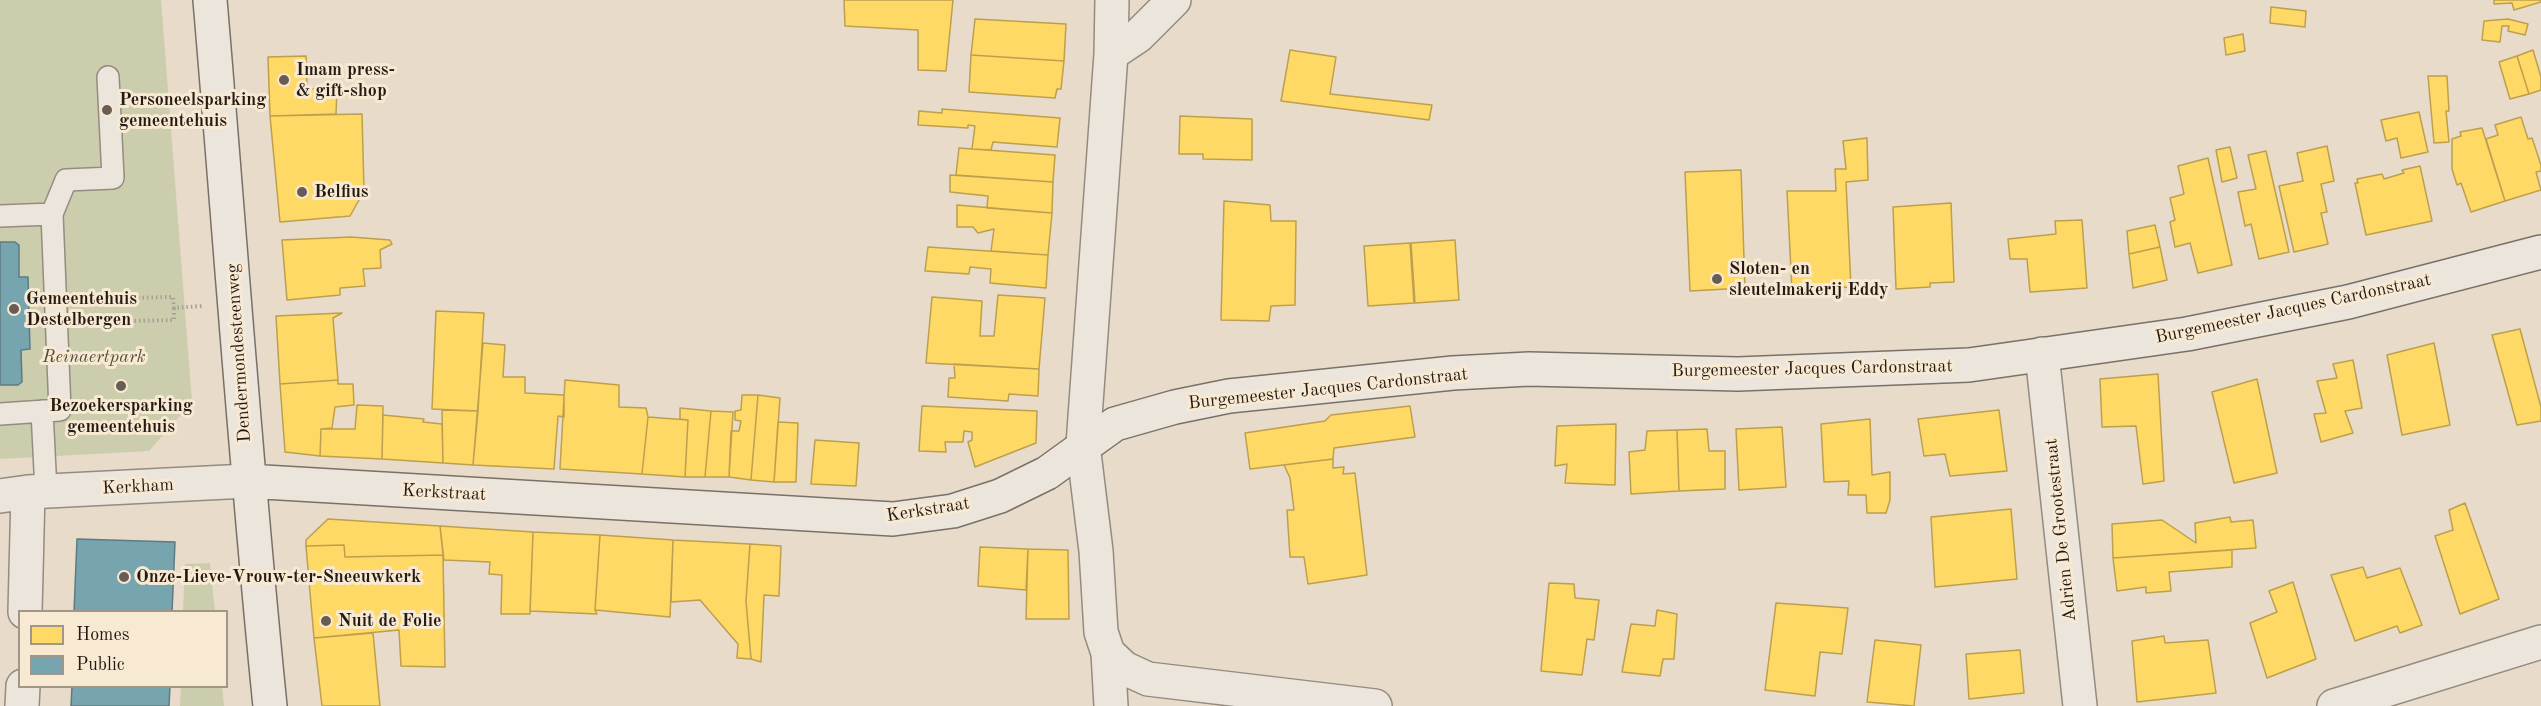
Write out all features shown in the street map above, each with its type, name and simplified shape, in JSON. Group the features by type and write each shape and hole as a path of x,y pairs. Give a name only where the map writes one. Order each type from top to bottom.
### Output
{"street":[{"name":"Dendermondesteenweg","path":"210,0 247,481 270,706"},
{"path":"1111,706 1108,653 1101,632 1096,551 1083,445 1111,54 1112,0"},
{"path":"1111,54 1138,36 1174,0"},
{"name":"Burgemeester Jacques Cardonstraat","path":"1083,445 1115,423 1229,396 1453,374 1529,369 1738,374 1969,365 2187,334 2348,302 2541,252"},
{"name":"Adrien De Grootestraat","path":"2042,354 2080,706"},
{"name":"Kerkstraat","path":"247,481 893,519 953,510 1000,496 1047,473 1083,445"},
{"name":"Kerkham","path":"25,493 247,481"},
{"path":"25,493 25,610"},
{"path":"2334,706 2541,642"},
{"path":"1108,653 1124,668 1148,679 1375,706"},
{"path":"22,706 23,688"}],"lane":[{"path":"0,414 60,410 52,214 66,180 113,178 108,77"},
{"path":"0,216 52,214"},
{"path":"25,493 42,411"}],"path":[{"path":"56,300 173,297 174,308 174,320 56,322"},
{"path":"174,308 235,304"}],"green space":[{"name":"Reinaertpark","path":"0,0 161,0 192,402 149,451 0,459"},
{"path":"210,563 215,610 183,610 185,564"},
{"path":"181,688 222,688 224,706 180,706"}],"building: Homes":[{"path":"844,0 953,0 946,71 918,70 918,30 845,26"},
{"path":"2494,0 2541,0 2541,2 2514,10 2512,3 2494,4"},
{"path":"2271,7 2306,11 2305,27 2270,23"},
{"path":"975,19 1066,24 1064,61 971,55"},
{"path":"2508,19 2528,24 2525,35 2508,31 2509,26 2502,26 2500,42 2482,40 2484,21"},
{"path":"2243,34 2245,51 2226,55 2224,38"},
{"path":"1290,50 1336,57 1330,94 1432,105 1429,120 1281,101"},
{"path":"2533,50 2541,77 2541,90 2529,94 2517,56"},
{"path":"971,55 1064,61 1061,89 1057,89 1055,98 969,92"},
{"path":"306,56 307,89 337,88 336,114 270,116 268,57"},
{"path":"2517,56 2529,94 2510,99 2499,62"},
{"path":"2428,76 2447,76 2449,111 2446,111 2449,142 2434,143"},
{"path":"942,109 1060,118 1057,147 993,142 991,150 972,149 975,126 968,125 968,128 918,125 919,111 942,113"},
{"path":"2419,112 2428,152 2401,158 2397,138 2386,141 2381,120"},
{"path":"362,114 364,191 350,216 280,222 270,116"},
{"path":"1180,116 1252,119 1252,160 1203,159 1203,154 1179,154"},
{"path":"2521,117 2528,139 2532,138 2541,165 2541,171 2536,172 2541,190 2505,201 2486,139 2498,135 2495,125"},
{"path":"2482,128 2505,201 2471,212 2461,183 2457,185 2452,169 2452,139 2461,136 2460,132"},
{"path":"1867,138 1868,180 1846,182 1851,287 1792,291 1787,191 1836,191 1835,169 1846,169 1843,141"},
{"path":"2327,146 2334,181 2321,184 2327,212 2321,213 2328,244 2294,252 2279,186 2303,181 2297,153"},
{"path":"2230,147 2237,178 2222,182 2216,150"},
{"path":"959,148 1055,155 1053,182 956,175"},
{"path":"2266,151 2289,252 2259,259 2251,224 2245,226 2238,192 2256,189 2248,155"},
{"path":"2208,158 2232,265 2198,273 2190,243 2175,247 2170,222 2175,220 2170,198 2184,194 2178,166"},
{"path":"2420,166 2432,221 2366,235 2355,183 2358,183 2357,179 2382,174 2384,179 2404,173 2402,170"},
{"path":"1741,170 1745,288 1690,291 1685,172"},
{"path":"950,175 1053,182 1052,213 987,208 988,196 950,192"},
{"path":"1224,201 1270,205 1271,221 1296,221 1295,305 1271,306 1269,321 1221,320"},
{"path":"1951,203 1954,282 1930,283 1930,287 1896,289 1893,207"},
{"path":"957,205 1052,213 1048,255 991,251 994,229 978,233 973,227 957,227"},
{"path":"2082,220 2087,288 2030,292 2027,259 2010,259 2008,239 2056,234 2055,221"},
{"path":"2155,225 2160,247 2129,254 2127,231"},
{"path":"351,237 390,240 392,244 380,250 381,268 363,269 365,286 340,288 340,295 287,300 282,240"},
{"path":"1455,240 1459,300 1415,303 1411,243"},
{"path":"1410,243 1414,303 1368,306 1364,246"},
{"path":"928,247 1048,255 1046,288 990,283 991,269 970,267 969,274 925,271"},
{"path":"2160,247 2167,280 2133,288 2129,254"},
{"path":"998,295 1045,298 1039,369 926,363 932,297 982,301 980,336 994,336"},
{"path":"436,311 484,313 478,411 432,409"},
{"path":"342,313 333,318 338,380 280,384 276,316"},
{"path":"2520,329 2541,407 2541,421 2517,425 2492,335"},
{"path":"483,343 505,345 503,377 525,377 525,393 564,395 564,417 558,416 554,469 473,465"},
{"path":"2434,343 2450,425 2402,435 2387,355"},
{"path":"2353,360 2362,408 2345,411 2353,433 2321,442 2314,414 2326,413 2317,381 2337,378 2333,364"},
{"path":"954,364 1039,369 1038,396 1009,394 1008,401 948,397 949,378 955,378"},
{"path":"2158,374 2164,481 2143,484 2136,426 2102,427 2100,379"},
{"path":"2257,379 2277,473 2234,483 2212,392"},
{"path":"338,380 338,384 353,384 354,405 335,407 332,428 321,429 320,456 285,452 280,384"},
{"path":"565,380 619,385 619,407 646,408 648,417 642,474 560,469"},
{"path":"742,395 758,395 751,480 729,477 731,431 739,431 741,421 735,420 735,411 741,410"},
{"path":"758,395 780,398 774,482 751,480"},
{"path":"357,405 383,406 382,459 320,456 321,429 355,429"},
{"path":"922,406 1037,411 1036,443 975,467 968,442 972,440 972,432 964,431 963,442 945,442 946,452 919,451"},
{"path":"1410,406 1415,437 1334,448 1333,459 1250,469 1245,433 1325,421 1331,415"},
{"path":"680,408 711,411 705,477 685,477 688,420 680,419"},
{"path":"442,410 478,411 473,465 443,463"},
{"path":"1999,410 2007,471 1950,476 1945,454 1924,456 1918,419"},
{"path":"711,411 733,412 729,477 705,477"},
{"path":"383,415 424,419 423,422 442,424 443,463 382,459"},
{"path":"648,417 688,420 685,477 642,474"},
{"path":"1870,419 1872,475 1890,472 1890,500 1886,513 1867,513 1866,495 1848,495 1849,481 1824,482 1821,424"},
{"path":"778,422 798,423 796,482 774,482"},
{"path":"1616,424 1615,485 1565,483 1567,464 1555,466 1557,426"},
{"path":"1782,427 1786,487 1739,490 1736,429"},
{"path":"1707,429 1709,451 1725,451 1725,489 1679,491 1677,430"},
{"path":"1677,430 1679,491 1631,494 1629,452 1645,450 1647,431"},
{"path":"815,440 859,443 856,486 811,484"},
{"path":"1333,459 1333,468 1344,467 1343,474 1355,473 1367,575 1308,584 1304,557 1290,557 1287,510 1294,510 1290,478 1284,465"},
{"path":"2465,503 2499,599 2460,614 2435,536 2453,530 2449,510"},
{"path":"2011,509 2017,579 1935,587 1931,517"},
{"path":"2230,517 2231,522 2253,520 2256,548 2113,558 2112,524 2162,520 2196,543 2195,523"},
{"path":"328,519 440,526 443,555 345,557 344,545 306,546 306,540"},
{"path":"440,526 533,532 530,614 501,614 502,575 489,574 490,562 444,560"},
{"path":"533,532 600,535 595,610 597,614 530,611"},
{"path":"600,535 673,540 670,617 595,610"},
{"path":"673,540 750,544 746,601 751,659 737,658 738,644 700,600 671,602"},
{"path":"750,544 781,546 779,596 764,595 761,662 751,659 746,601"},
{"path":"344,545 345,557 443,555 445,667 401,666 399,630 314,638 306,546"},
{"path":"980,547 1028,549 1026,590 978,586"},
{"path":"1028,549 1068,550 1069,619 1026,619"},
{"path":"2232,550 2232,567 2169,572 2171,591 2146,593 2146,587 2117,591 2113,558"},
{"path":"2363,567 2367,578 2400,568 2422,625 2400,633 2397,626 2355,641 2331,575"},
{"path":"2293,582 2316,659 2267,678 2250,623 2277,612 2269,591"},
{"path":"1549,583 1574,584 1575,598 1599,600 1594,640 1587,639 1582,675 1541,671"},
{"path":"1776,603 1848,608 1842,654 1820,652 1815,696 1765,690"},
{"path":"1657,610 1677,614 1674,659 1663,659 1660,676 1622,672 1631,624 1655,626"},
{"path":"373,633 380,706 322,706 314,638"},
{"path":"2164,636 2165,643 2208,640 2216,693 2137,702 2132,641"},
{"path":"1875,640 1921,645 1914,706 1867,702"},
{"path":"2020,650 2024,693 1969,699 1966,654"}],"building: Public":[{"path":"0,242 15,242 19,245 19,277 28,277 30,349 21,350 22,382 18,385 0,385"},
{"name":"Onze-Lieve-Vrouw-ter-Sneeuwkerk","path":"77,539 175,542 172,610 74,610"},
{"path":"72,688 170,688 169,706 71,706"}],"place":[{"name":"Imam press- & gift-shop","path":"284,80"},
{"name":"Personeelsparking gemeentehuis","path":"107,110"},
{"name":"Belfius","path":"302,192"},
{"name":"Sloten- en sleutelmakerij Eddy","path":"1717,279"},
{"name":"Gemeentehuis Destelbergen","path":"14,309"},
{"name":"Bezoekersparking gemeentehuis","path":"121,386"},
{"name":"Onze-Lieve-Vrouw-ter-Sneeuwkerk","path":"124,577"},
{"name":"Nuit de Folie","path":"326,621"}]}
